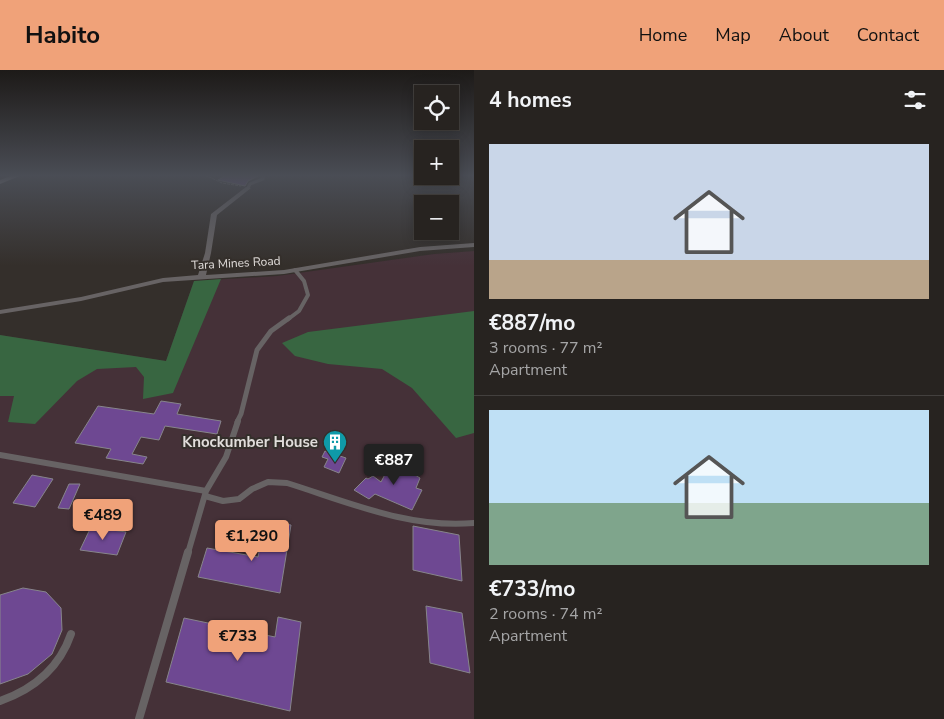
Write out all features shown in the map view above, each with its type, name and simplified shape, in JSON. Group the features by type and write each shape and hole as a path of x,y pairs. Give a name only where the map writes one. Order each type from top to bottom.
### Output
{"street":[{"path":"202,276 208,253 214,214 225,205"},
{"name":"Tara Mines Road","path":"0,312 81,299 157,281 295,270 377,255 437,247 474,245"}],"lane":[{"path":"139,719 206,494 226,457 233,431 241,414 261,344 271,332 299,311 305,302 308,290 304,281 295,270"},
{"path":"0,455 206,494 223,501 239,499 252,488 268,482 287,483 401,517 450,525 474,522"},
{"path":"0,701 18,695 50,672 68,646 70,634"}],"shaded area":[{"path":"474,251 474,719 0,719 0,335 166,361 194,281 277,276 434,254"}],"green space":[{"path":"221,279 173,393 143,399 144,377 136,367 97,369 77,381 35,424 8,422 14,396 0,396 0,335 166,361 194,281"},
{"path":"474,311 474,433 456,438 412,388 382,369 328,364 295,356 282,343 308,332"}],"building":[{"path":"161,401 181,404 177,414 221,421 217,434 165,426 159,440 141,437 132,454 147,457 143,464 106,458 111,449 75,443 98,406 154,414"},
{"name":"Knockumber House","path":"325,451 346,458 339,473 324,467 328,459 322,457"},
{"path":"392,461 416,473 415,475 420,478 416,488 422,490 412,510 375,494 369,499 354,490 366,478 368,479 373,476 381,482"},
{"path":"32,475 53,479 35,507 13,503"},
{"path":"69,484 80,484 69,509 58,508"},
{"path":"265,521 291,525 280,593 198,577 207,548 258,557"},
{"path":"413,526 459,535 462,581 413,570"},
{"path":"91,527 126,532 117,555 80,550"},
{"path":"23,588 46,592 61,608 62,630 52,654 28,674 0,684 0,595"},
{"path":"426,606 462,613 470,673 430,663"},
{"path":"278,617 301,622 290,711 166,682 184,618 275,637"}],"place":[{"name":"Knockumber House","path":"335,463"}]}
